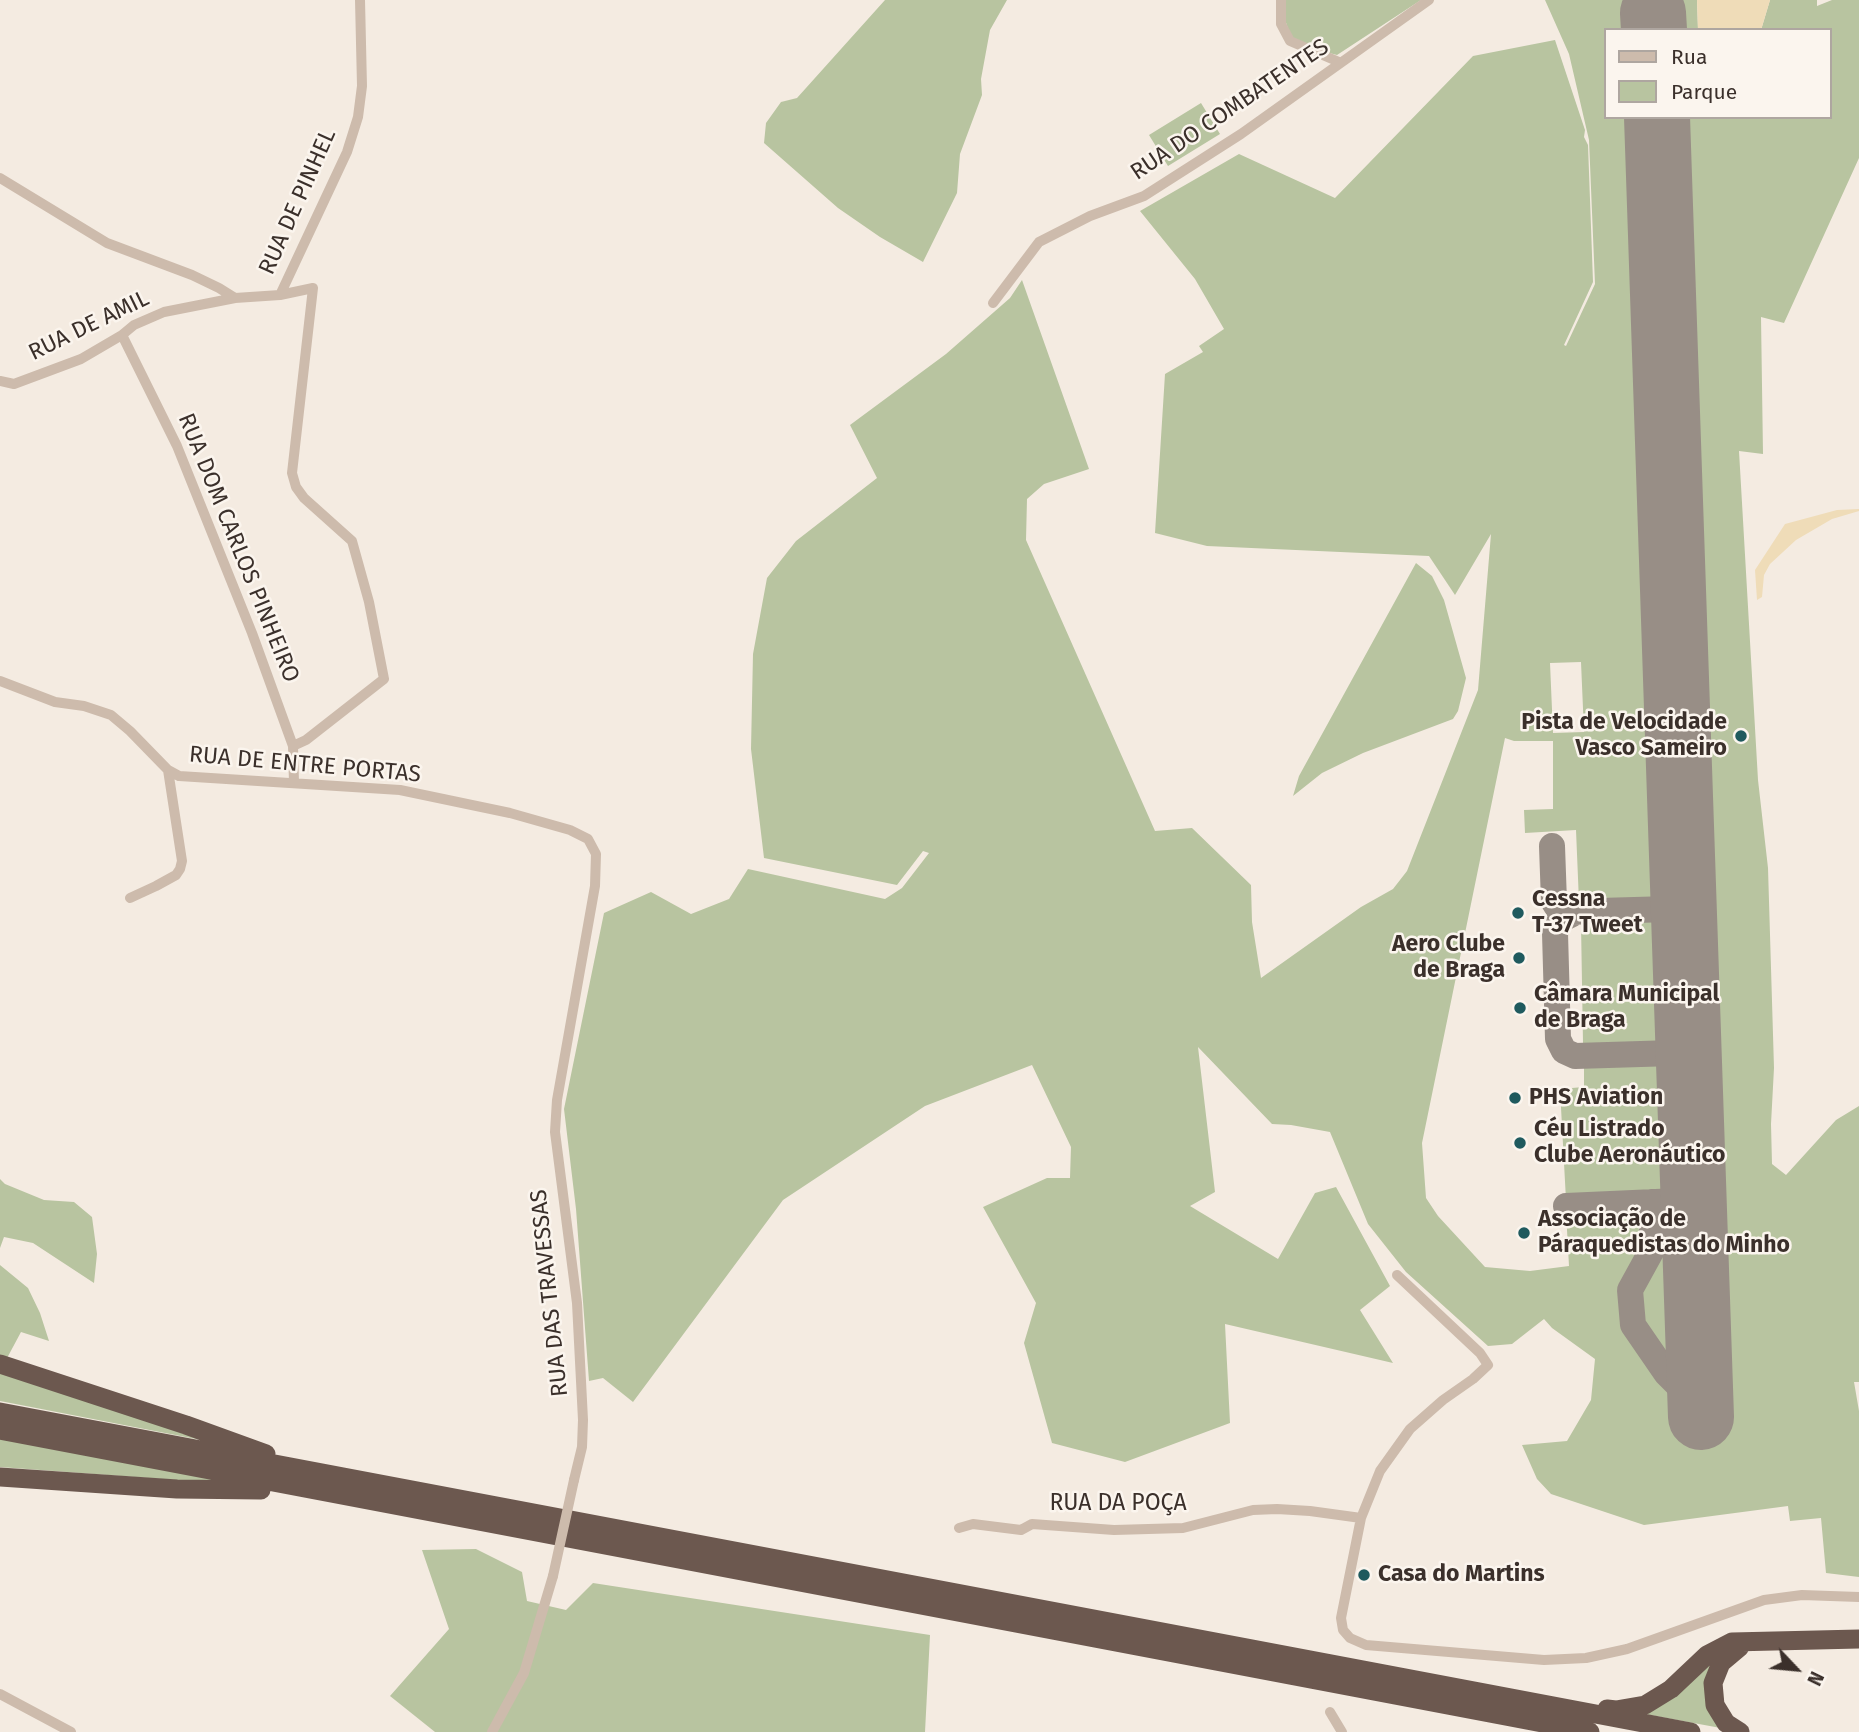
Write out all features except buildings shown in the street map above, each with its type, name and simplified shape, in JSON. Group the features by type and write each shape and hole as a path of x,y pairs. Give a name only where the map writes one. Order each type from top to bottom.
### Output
{"highway":[{"path":"0,1364 265,1453 418,1485 439,1497"},
{"path":"0,1412 1691,1732"},
{"path":"0,1430 1590,1732"},
{"path":"0,1477 177,1489 251,1488 434,1520 463,1518"},
{"path":"1550,1705 1616,1710 1644,1705 1671,1689 1707,1655 1732,1642 1859,1639"},
{"path":"1740,1732 1726,1723 1715,1705 1713,1683 1721,1663 1736,1648 1756,1641"}],"street":[{"name":"RUA DE PINHEL","path":"280,295 347,152 358,117 362,86 360,0"},
{"path":"1281,0 1281,24 1290,41 1339,62"},
{"name":"RUA DO COMBATENTES","path":"993,303 1039,242 1090,216 1144,196 1241,134 1429,0"},
{"path":"0,178 107,243 192,275 234,298"},
{"name":"RUA DE AMIL","path":"0,381 14,384 70,363 121,335 134,324 164,312 234,298 280,295 313,288 292,473 296,487 304,498 352,541 369,601 384,679 306,740 293,746"},
{"name":"RUA DOM CARLOS PINHEIRO","path":"121,335 177,446 252,633 293,746 294,783"},
{"name":"RUA DE ENTRE PORTAS","path":"0,681 55,702 84,706 111,715 168,770 179,776 400,790 510,813 570,830 588,839"},
{"path":"130,898 176,875 180,869 182,861 168,770"},
{"name":"RUA DAS TRAVESSAS","path":"492,1732 524,1674 553,1576 582,1447 577,1303 555,1132 557,1100 595,886 596,854 588,839"},
{"path":"1397,1275 1480,1353 1488,1365 1473,1379 1443,1399 1410,1429 1380,1471 1361,1518 1341,1618 1343,1630 1350,1639 1366,1645 1544,1660 1586,1658 1627,1649 1764,1600 1802,1595 1859,1597"},
{"name":"RUA DA POÇA","path":"959,1528 973,1524 1021,1530 1032,1524 1114,1530 1183,1528 1252,1510 1277,1509 1361,1518"},
{"path":"0,1694 71,1732"},
{"path":"1329,1712 1342,1732"}],"green space":[{"path":"885,0 1007,0 990,30 981,79 982,95 960,154 957,193 923,262 838,208 764,143 766,123 781,102 797,98"},
{"path":"1286,0 1421,0 1337,55 1306,47 1292,40 1285,20"},
{"path":"1545,0 1697,0 1698,28 1672,28 1671,12 1636,13 1636,28 1604,28 1604,119 1639,119 1665,895 1663,900 1657,902 1581,905 1576,830 1525,833 1524,810 1553,809 1553,741 1514,741 1505,738 1422,1143 1426,1198 1438,1216 1485,1267 1530,1271 1569,1266 1566,1212 1643,1211 1646,1247 1624,1290 1627,1328 1672,1394 1683,1419 1718,1417 1691,682 1675,119 1831,119 1831,28 1762,28 1770,0 1817,0 1817,6 1832,0 1859,0 1859,158 1784,323 1761,317 1763,454 1739,451 1758,780 1768,868 1774,1068 1772,1164 1786,1175 1836,1120 1859,1106 1859,1382 1854,1382 1859,1411 1859,1577 1826,1573 1821,1518 1790,1521 1788,1506 1644,1525 1551,1494 1537,1479 1522,1445 1567,1441 1591,1400 1595,1359 1552,1328 1544,1319 1512,1344 1488,1346 1406,1272 1368,1224 1330,1132 1272,1124 1198,1047 1215,1192 1190,1206 1278,1259 1315,1193 1336,1187 1390,1286 1360,1310 1393,1363 1225,1324 1230,1423 1125,1462 1052,1443 1024,1343 1036,1303 983,1207 1047,1178 1070,1178 1071,1147 1032,1065 925,1106 783,1200 633,1402 603,1378 589,1381 576,1209 564,1109 604,913 651,892 691,914 729,899 748,869 885,899 902,888 929,853 923,851 897,885 764,858 751,749 753,654 767,578 796,541 877,478 850,425 946,354 1010,298 1022,280 1089,469 1044,484 1027,499 1026,540 1155,831 1192,828 1251,885 1252,922 1261,978 1361,907 1393,889 1407,871 1478,690 1491,534 1455,595 1429,556 1207,546 1155,533 1165,374 1203,352 1199,346 1224,329 1195,279 1140,211 1239,154 1335,198 1473,56 1555,40 1588,145 1593,282 1564,345 1566,346 1595,284 1589,140 1569,54","holes":["1581,662 1584,732 1553,733 1550,663"]},
{"path":"1201,103 1220,134 1168,166 1149,135"},
{"path":"1416,563 1432,576 1444,600 1466,678 1458,711 1453,719 1363,753 1322,773 1293,796 1299,776"},
{"path":"1658,917 1666,921 1671,1038 1664,1045 1589,1049 1583,1043 1581,924 1584,920"},
{"path":"1660,1060 1671,1066 1675,1183 1671,1189 1663,1195 1566,1200 1560,1089 1584,1087 1584,1068 1589,1063"},
{"path":"0,1179 5,1184 44,1200 74,1202 92,1217 97,1254 94,1283 33,1243 4,1237 0,1248"},
{"path":"1663,1209 1671,1209 1676,1215 1680,1356 1676,1361 1669,1362 1662,1358 1641,1328 1637,1292 1658,1252 1659,1214"},
{"path":"0,1265 28,1288 49,1341 21,1332 6,1360 0,1355"},
{"path":"0,1373 227,1445 0,1401"},
{"path":"0,1439 222,1480 175,1480 0,1467"},
{"path":"476,1549 522,1572 527,1601 566,1610 593,1583 930,1635 925,1732 435,1732 390,1696 449,1629 422,1550"},
{"path":"1716,1661 1726,1729 1634,1712"}],"sand":[{"path":"1697,0 1770,0 1762,28 1698,28"},
{"path":"1859,509 1832,519 1796,540 1770,564 1764,575 1762,597 1757,600 1755,570 1785,524 1837,510"}],"taxiway":[{"path":"1552,846 1554,902 1559,910 1564,912 1670,909 1679,905 1683,895"},
{"path":"1572,914 1560,920 1555,933 1558,1039 1564,1051 1575,1056 1674,1053 1682,1050 1688,1039"},
{"path":"1566,1206 1678,1201 1687,1197 1693,1184"},
{"path":"1678,1201 1687,1205 1694,1222"},
{"path":"1652,1202 1652,1250 1630,1290 1633,1325 1666,1373 1700,1407"}],"runway":[{"path":"1653,13 1654,28"},
{"path":"1657,119 1701,1417"}],"place":[{"name":"Pista de Velocidade Vasco Sameiro","path":"1741,736"},
{"name":"Cessna T-37 Tweet","path":"1518,913"},
{"name":"Aero Clube de Braga","path":"1519,958"},
{"name":"Câmara Municipal de Braga","path":"1520,1008"},
{"name":"PHS Aviation","path":"1515,1098"},
{"name":"Céu Listrado Clube Aeronáutico","path":"1520,1143"},
{"name":"Associação de Páraquedistas do Minho","path":"1524,1233"},
{"name":"Casa do Martins","path":"1364,1575"}]}
